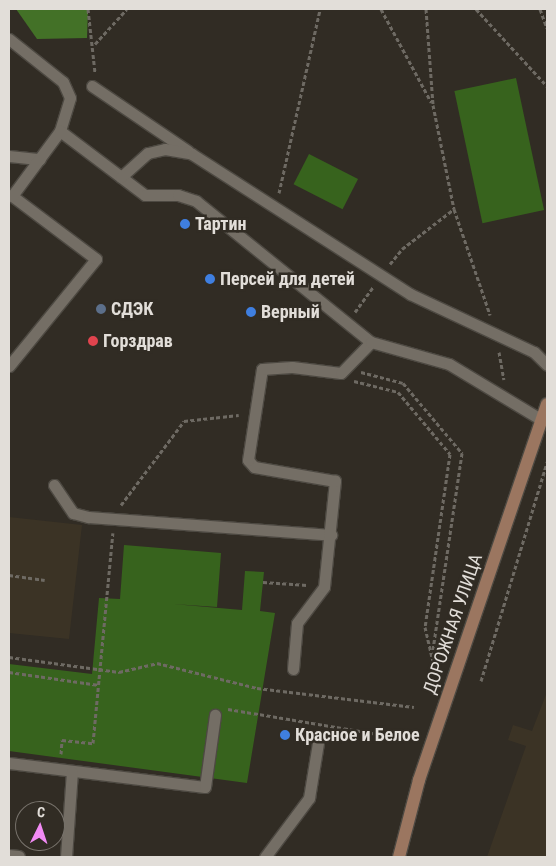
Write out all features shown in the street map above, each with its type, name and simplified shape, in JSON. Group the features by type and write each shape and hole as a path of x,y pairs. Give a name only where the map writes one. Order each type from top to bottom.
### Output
{"main road":[{"name":"ДОРОЖНАЯ УЛИЦА","path":"399,857 419,780 547,404"}],"street":[{"path":"9,856 19,857"}],"lane":[{"path":"9,39 63,82 70,98 60,132 12,196 96,259 9,366"},
{"path":"92,86 192,154 381,276 534,352 547,365"},
{"path":"60,132 145,196 178,195 196,201 371,342 449,364 542,420"},
{"path":"121,177 148,153 166,149 192,154"},
{"path":"9,156 40,159"},
{"path":"293,669 297,622 324,587 332,535 335,481 254,467 248,460 262,369 292,367 341,373 371,342"},
{"path":"54,485 73,513 332,535"},
{"path":"9,763 205,787 215,715"},
{"path":"265,857 309,798 318,743"},
{"path":"66,857 72,772"}],"path":[{"path":"94,44 127,9"},
{"path":"276,207 308,80 320,9"},
{"path":"381,9 433,105"},
{"path":"426,9 433,105 454,209 497,335 506,398"},
{"path":"476,9 547,86"},
{"path":"540,9 547,28"},
{"path":"347,322 402,249 454,209"},
{"path":"353,381 361,372 403,383 462,452 432,663"},
{"path":"341,373 353,381 398,392 450,454 425,626 432,656"},
{"path":"62,740 93,743 115,518 184,421 256,413"},
{"path":"481,681 547,462"},
{"path":"9,575 45,580"},
{"path":"263,582 324,587"},
{"path":"9,657 119,672 157,663 257,688 414,707"},
{"path":"9,672 99,685"},
{"path":"215,715 216,707 402,738"}],"shaded area":[{"path":"9,517 82,525 69,639 9,633"},
{"path":"547,692 547,857 487,857 526,746 508,740 513,725 532,731"}],"green space":[{"path":"16,9 88,9 87,38 37,39"},
{"path":"516,78 544,210 482,223 454,91"},
{"path":"309,154 358,179 343,209 294,184"},
{"path":"124,545 221,553 217,607 173,604 242,610 245,571 264,572 260,611 275,613 247,783 9,751 9,664 92,674 99,598 120,599"}],"place":[{"name":"Тартин","path":"185,224"},
{"name":"Персей для детей","path":"210,279"},
{"name":"СДЭК","path":"101,309"},
{"name":"Верный","path":"251,312"},
{"name":"Горздрав","path":"93,341"},
{"name":"Красное и Белое","path":"285,735"}]}
